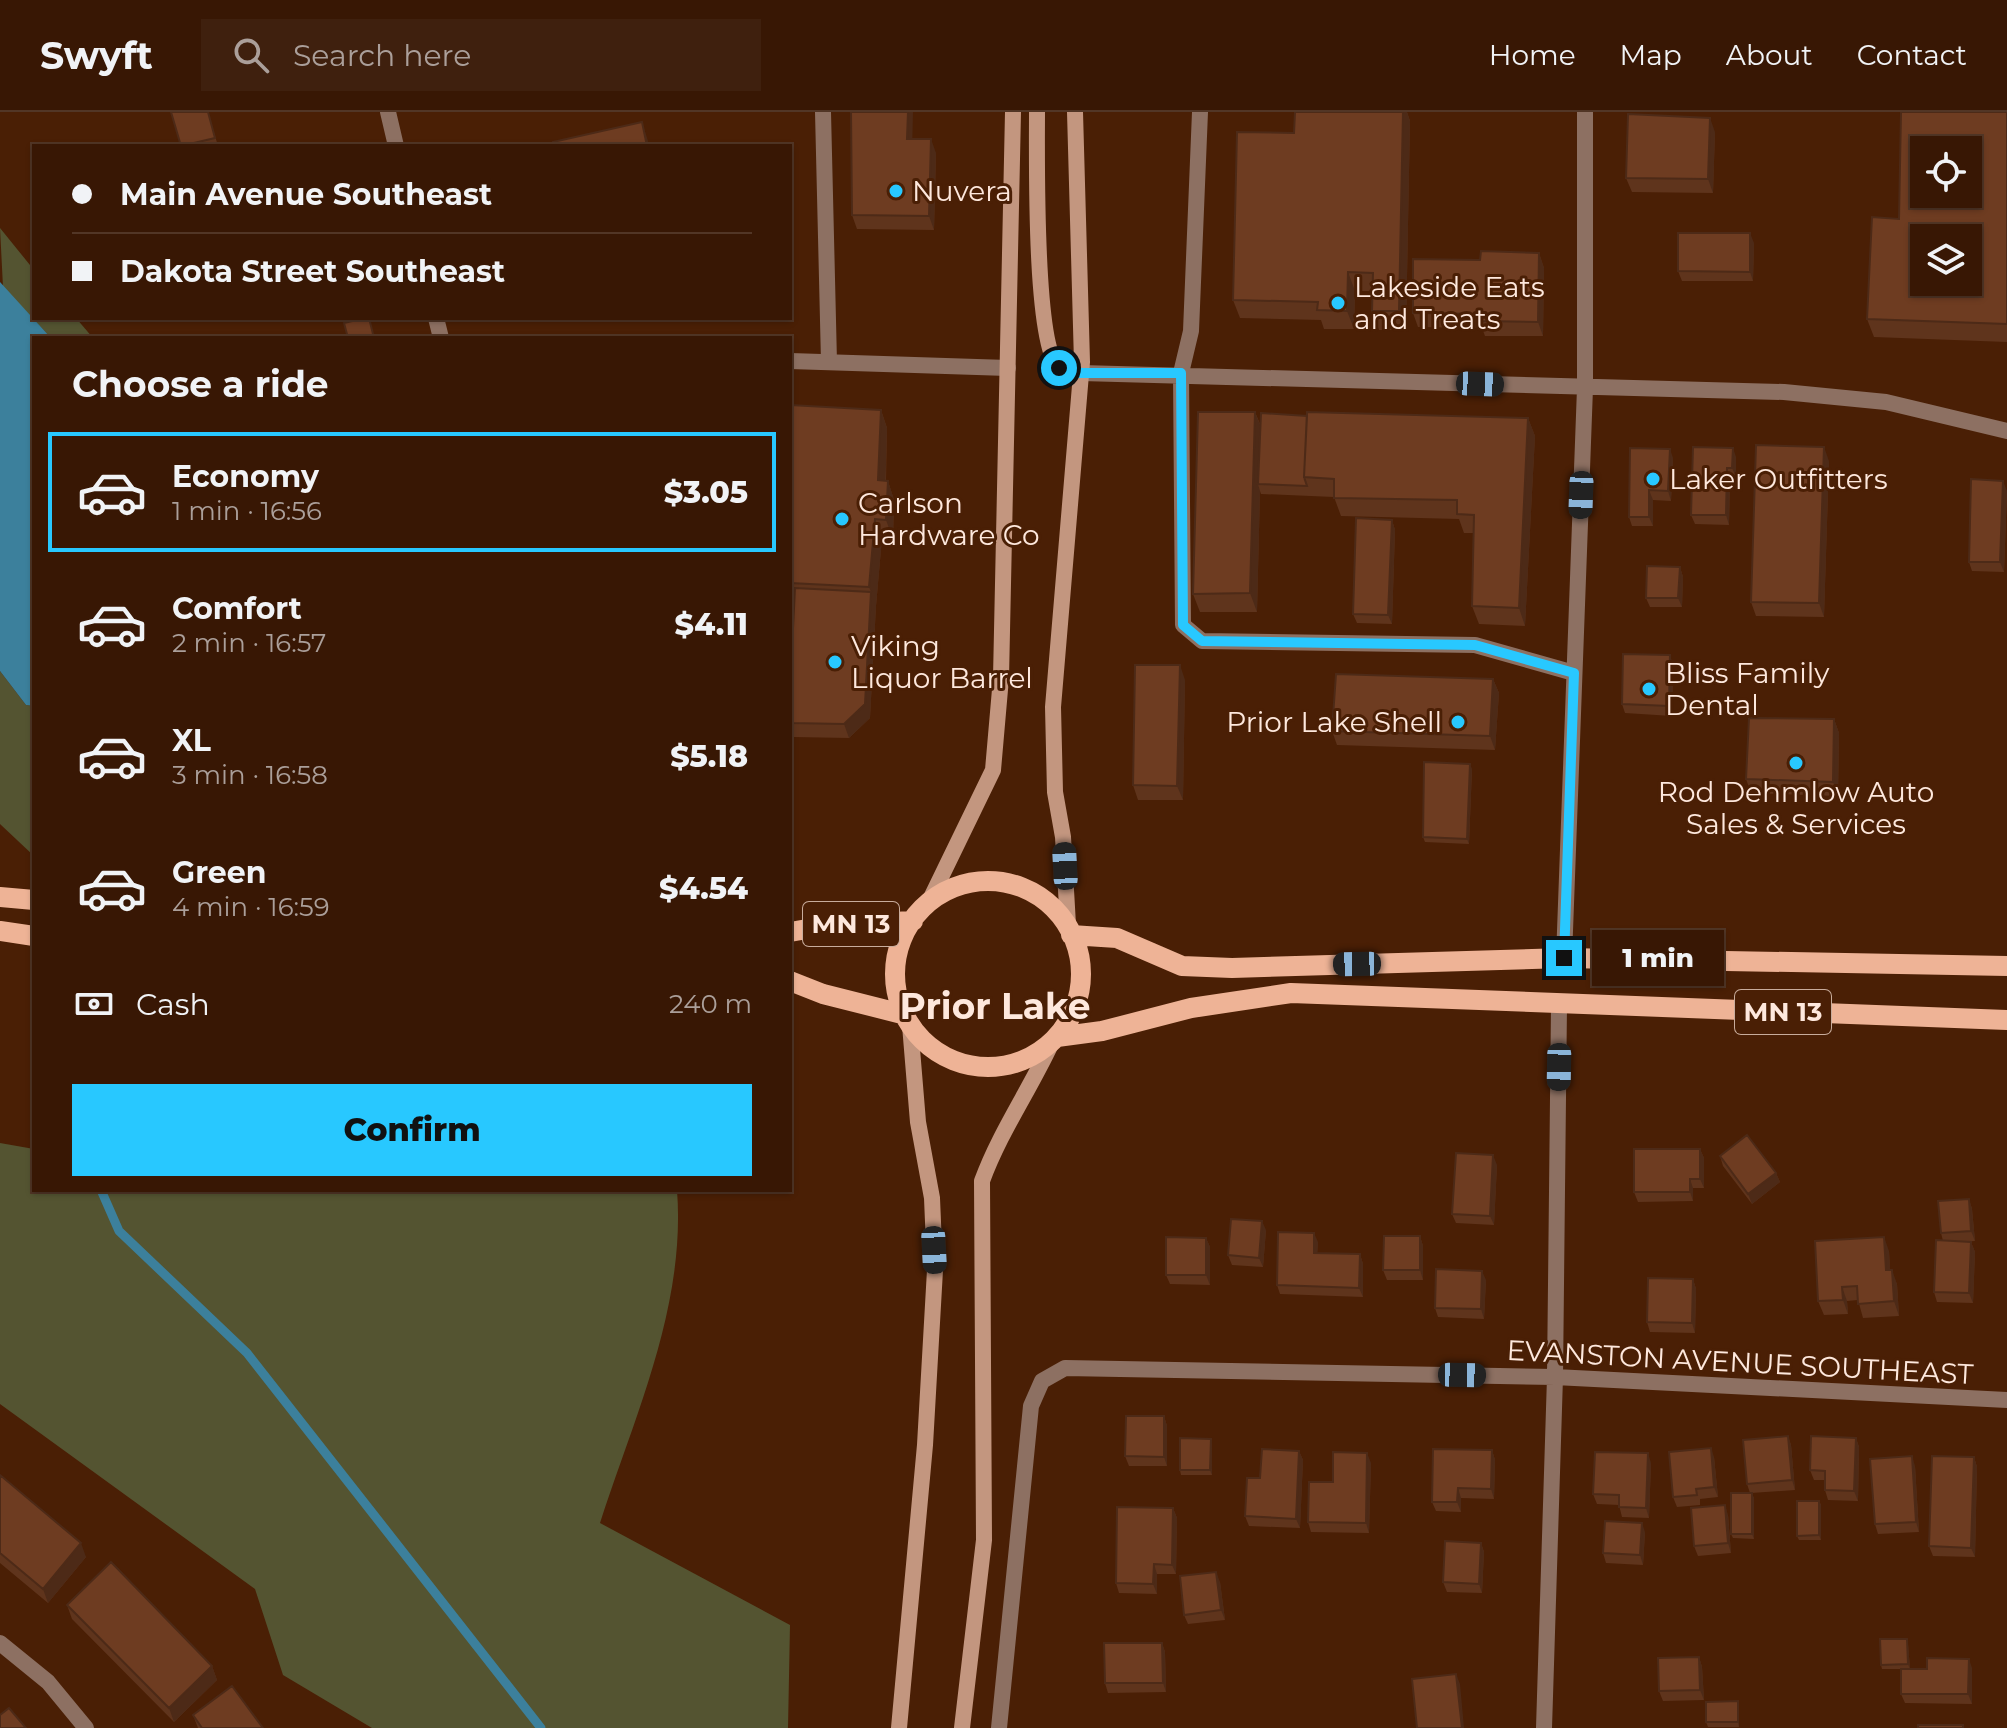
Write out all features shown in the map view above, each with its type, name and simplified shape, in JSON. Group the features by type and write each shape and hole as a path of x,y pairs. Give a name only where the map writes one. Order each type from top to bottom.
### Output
{"main road":[{"path":"927,906 993,770 1001,678 1013,112"},
{"path":"1037,112 1040,249 1048,352 1059,368 1081,373"},
{"path":"962,1728 984,1540 982,1181 996,1142 1031,1087 1054,1040 1071,1019 1081,988 1080,956 1070,930 1063,837 1055,792 1053,707 1081,373 1075,112"},
{"path":"1054,1040 1023,1061 992,1068 960,1064 931,1049 908,1020 897,994 895,966 903,937 913,921 940,894 967,883 996,881 1024,888 1049,903 1070,930"},
{"path":"0,897 32,900"},
{"name":"MN 13","path":"792,932 830,925 913,921"},
{"name":"MN 13","path":"1070,930 1117,938 1182,966 1232,968 1564,958 2007,966"},
{"path":"0,931 32,936"},
{"name":"MN 13","path":"792,982 908,1020"},
{"name":"MN 13","path":"1054,1040 1191,1008 1291,993 2007,1020"},
{"path":"899,1728 925,1445 935,1270 932,1198 918,1122 908,1020"}],"street":[{"path":"388,112 396,144"},
{"path":"823,112 829,362"},
{"path":"1200,112 1191,331 1181,373 1183,625 1202,641 1475,645 1574,673"},
{"path":"1564,958 1585,388 1585,112"},
{"path":"792,361 1008,368"},
{"path":"1081,373 1181,373 1784,392 1858,398 1923,409 2007,431"},
{"path":"1544,1728 1555,1377 1559,1005"},
{"name":"EVANSTON AVENUE SOUTHEAST","path":"999,1728 1031,1406 1042,1381 1065,1368 1555,1377 2007,1400"},
{"path":"0,1643 48,1682 86,1728"}],"shaded area":[{"path":"0,228 32,268 32,318 3,287"},
{"path":"34,320 78,320 91,336 49,336"},
{"path":"0,671 26,705 32,706 32,854 0,824"},
{"path":"0,1143 32,1149 32,1192 677,1192 678,1233 666,1318 642,1401 600,1523 790,1625 788,1728 372,1728 283,1675 255,1589 0,1404"}],"water":[{"path":"0,282 49,336 32,336 32,706 26,705 0,671"}],"building":[{"path":"171,112 208,112 215,138 180,144"},
{"name":"Nuvera","path":"851,112 908,112 907,139 931,139 929,216 852,215"},
{"path":"1295,112 1403,112 1399,311 1372,311 1373,273 1348,272 1347,311 1317,310 1318,302 1233,300 1237,132 1294,133"},
{"path":"1901,112 2007,112 2007,324 1867,319 1872,217 1899,219"},
{"path":"1628,114 1710,118 1708,179 1626,178"},
{"path":"642,122 647,144 554,144"},
{"path":"1678,233 1750,233 1750,272 1678,271"},
{"path":"1481,251 1539,253 1538,322 1480,321 1480,314 1413,313 1413,259 1480,260"},
{"path":"370,320 374,336 347,336 344,323"},
{"name":"Carlson Hardware Co","path":"792,405 881,410 878,480 888,481 886,520 875,519 869,587 792,583"},
{"path":"1198,412 1255,412 1250,593 1193,594"},
{"path":"1307,412 1528,418 1519,608 1472,606 1474,515 1457,514 1457,500 1334,498 1334,479 1304,477"},
{"path":"1261,413 1307,416 1304,477 1307,486 1258,484"},
{"path":"1756,445 1824,447 1819,603 1751,602"},
{"path":"1693,447 1733,448 1732,468 1727,468 1726,515 1691,515"},
{"name":"Laker Outfitters","path":"1630,448 1670,449 1668,491 1649,490 1649,517 1629,517"},
{"path":"1971,479 2003,481 2000,562 1969,562"},
{"path":"1356,518 1392,520 1388,615 1353,614"},
{"path":"1647,566 1680,567 1678,598 1646,598"},
{"name":"Viking Liquor Barrel","path":"795,588 871,592 865,704 844,724 792,723"},
{"name":"Bliss Family Dental","path":"1623,654 1670,655 1669,706 1622,704"},
{"path":"1135,665 1180,665 1177,786 1133,785"},
{"path":"1336,674 1493,679 1490,736 1332,731"},
{"name":"Rod Dehmlow Auto Sales & Services","path":"1749,718 1834,719 1833,782 1746,779"},
{"name":"Prior Lake Shell","path":"1424,762 1470,764 1467,839 1423,837"},
{"path":"1747,1135 1776,1173 1748,1194 1720,1156"},
{"path":"1634,1149 1700,1149 1700,1179 1690,1179 1690,1192 1634,1192"},
{"path":"1456,1153 1493,1155 1490,1216 1452,1214"},
{"path":"1969,1199 1971,1231 1941,1233 1938,1201"},
{"path":"1231,1219 1262,1221 1259,1258 1228,1255"},
{"path":"1278,1232 1314,1233 1314,1253 1360,1254 1359,1288 1277,1285"},
{"path":"1384,1236 1420,1236 1420,1270 1383,1270"},
{"path":"1166,1237 1206,1238 1206,1275 1166,1275"},
{"path":"1884,1237 1886,1270 1892,1270 1894,1301 1858,1304 1857,1286 1842,1287 1843,1300 1818,1301 1815,1241"},
{"path":"1936,1240 1971,1242 1969,1293 1934,1292"},
{"path":"1436,1269 1482,1271 1481,1309 1435,1308"},
{"path":"1648,1278 1693,1279 1692,1323 1647,1322"},
{"path":"1126,1416 1164,1416 1164,1457 1125,1456"},
{"path":"1788,1436 1792,1480 1747,1484 1743,1440"},
{"path":"1811,1436 1856,1438 1854,1491 1825,1490 1825,1471 1810,1470"},
{"path":"1180,1438 1211,1439 1210,1470 1180,1470"},
{"path":"1711,1448 1714,1487 1696,1489 1697,1495 1673,1497 1669,1452"},
{"path":"1262,1449 1299,1451 1296,1519 1245,1516 1247,1478 1260,1478"},
{"path":"1433,1449 1492,1450 1491,1489 1458,1488 1457,1502 1432,1502"},
{"path":"1333,1452 1367,1453 1366,1523 1308,1522 1309,1482 1333,1482"},
{"path":"1595,1452 1648,1453 1646,1508 1619,1507 1619,1495 1593,1494"},
{"path":"1912,1456 1916,1522 1875,1524 1870,1459"},
{"path":"1932,1456 1974,1457 1971,1548 1929,1546"},
{"path":"0,1475 81,1543 43,1589 0,1553"},
{"path":"1731,1493 1752,1493 1752,1534 1731,1534"},
{"path":"1797,1501 1819,1501 1819,1535 1797,1536"},
{"path":"1725,1505 1728,1543 1694,1546 1691,1508"},
{"path":"1117,1507 1173,1508 1172,1565 1154,1564 1153,1584 1116,1583"},
{"path":"1605,1521 1642,1523 1640,1555 1603,1553"},
{"path":"1445,1541 1481,1543 1479,1584 1443,1582"},
{"path":"111,1562 212,1666 169,1708 67,1605"},
{"path":"1216,1572 1221,1610 1184,1615 1180,1576"},
{"path":"1880,1639 1907,1639 1908,1664 1881,1665"},
{"path":"1104,1643 1162,1643 1163,1683 1105,1683"},
{"path":"1699,1657 1700,1690 1659,1691 1658,1658"},
{"path":"1927,1658 1969,1659 1968,1694 1901,1694 1901,1669 1927,1669"},
{"path":"1456,1674 1462,1728 1417,1728 1412,1679"},
{"path":"232,1686 263,1728 202,1728 193,1715"},
{"path":"1738,1701 1738,1722 1706,1722 1706,1702"},
{"path":"9,1708 26,1728 0,1728 0,1715"},
{"path":"1918,1725 1963,1725 1963,1728 1918,1728"}],"waterway":[{"path":"102,1192 119,1231 247,1353 541,1728"}],"place":[{"name":"Nuvera","path":"896,191"},
{"name":"Lakeside Eats and Treats","path":"1338,303"},
{"name":"Laker Outfitters","path":"1653,479"},
{"name":"Carlson Hardware Co","path":"842,519"},
{"name":"Viking Liquor Barrel","path":"835,662"},
{"name":"Bliss Family Dental","path":"1649,689"},
{"name":"Prior Lake Shell","path":"1458,722"},
{"name":"Rod Dehmlow Auto Sales & Services","path":"1796,763"}],"district":[{"name":"Prior Lake","path":"995,1006"}],"route":[{"path":"1059,368 1081,373 1181,373 1183,625 1202,641 1475,645 1574,673 1564,958"}]}
